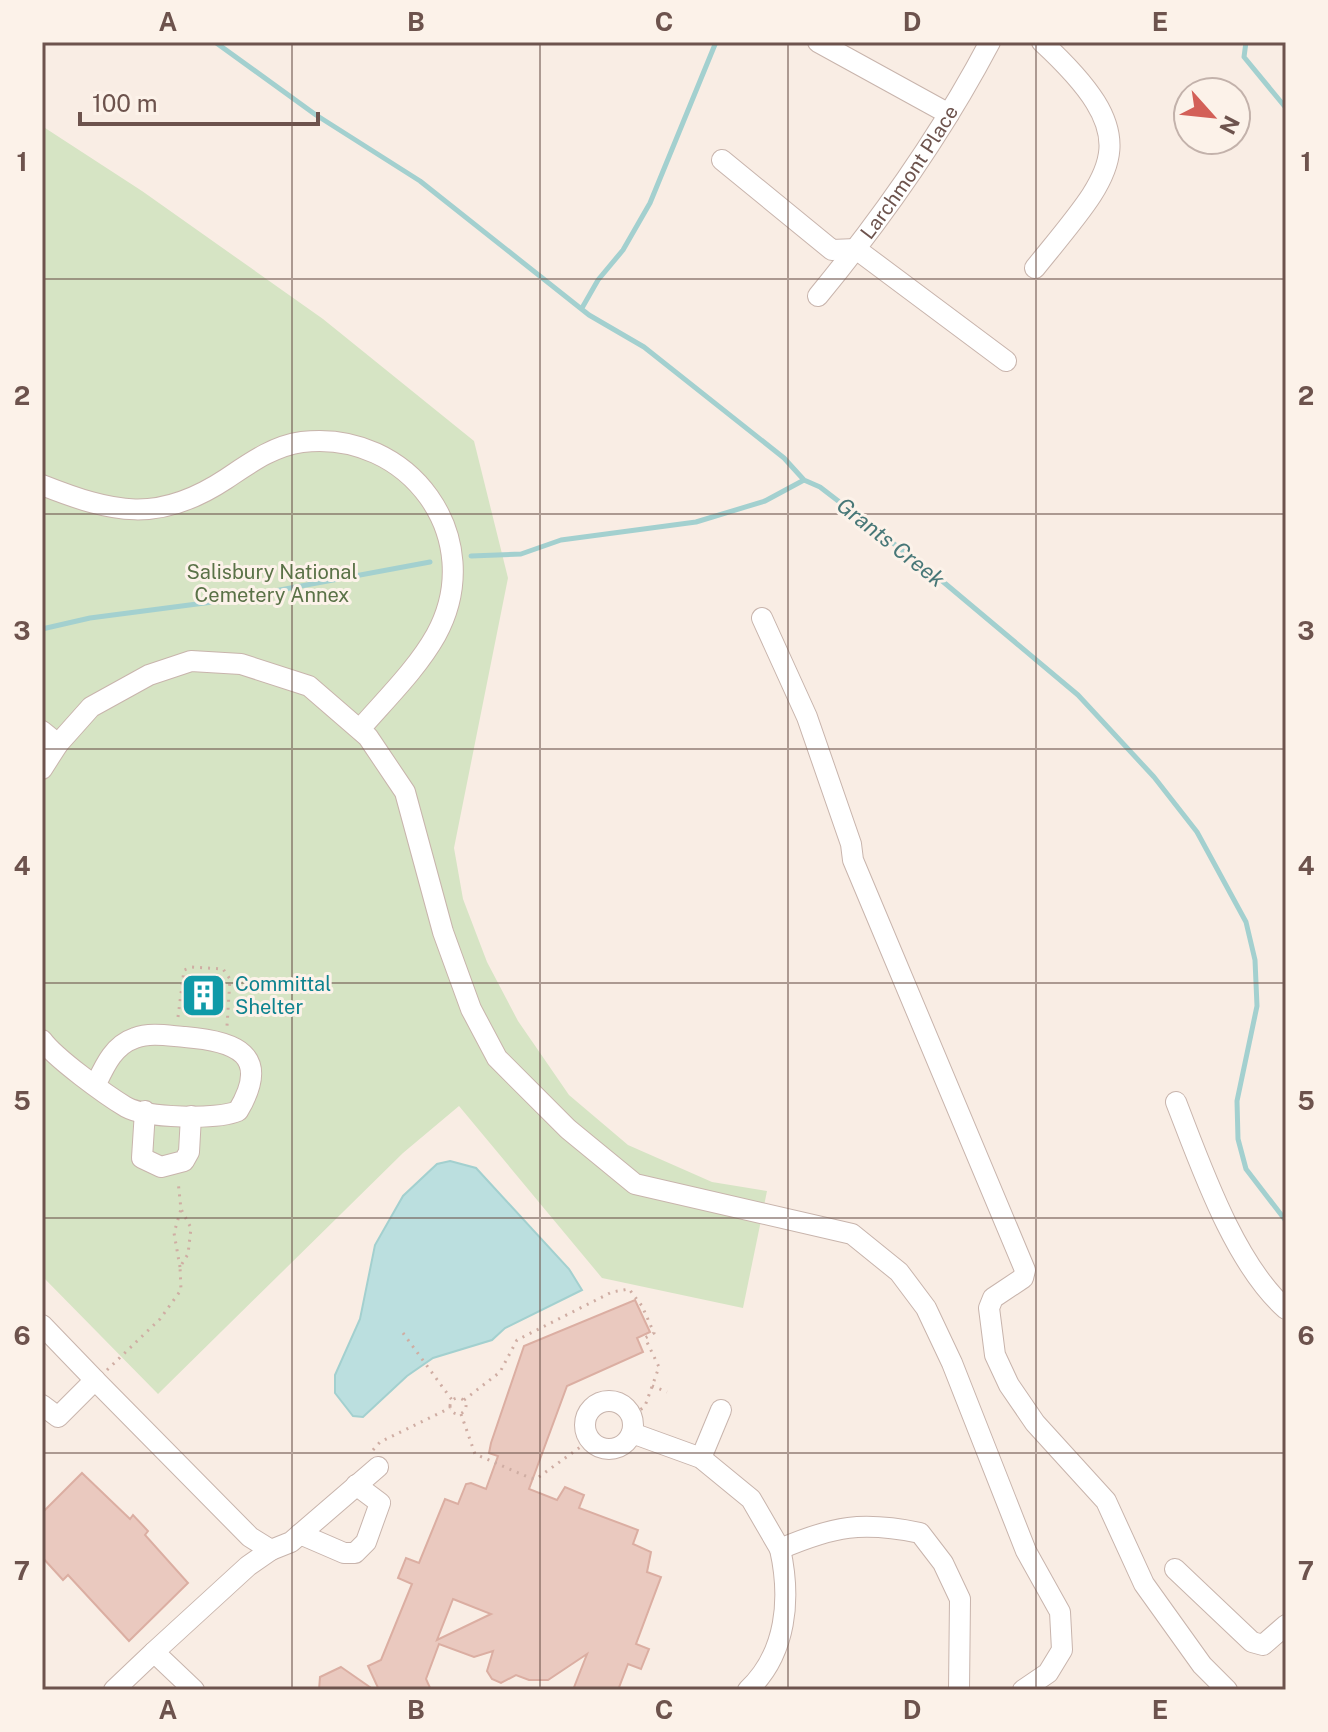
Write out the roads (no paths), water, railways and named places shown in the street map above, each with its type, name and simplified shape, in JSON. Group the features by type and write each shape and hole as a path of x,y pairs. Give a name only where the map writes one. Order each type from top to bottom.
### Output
{"street":[{"path":"818,42 949,114"},
{"name":"Larchmont Place","path":"818,296 856,249 949,114 990,42"},
{"path":"1035,268 1099,186 1110,152 1108,129 1098,102 1042,42"},
{"path":"722,160 832,250 856,249 1006,361"},
{"path":"42,485 92,505 156,509 182,502 218,485 268,451 301,442 337,442 370,449 400,464 425,490 445,525 454,566 451,595 436,634 360,729"},
{"path":"762,618 807,717 851,844 853,860 899,975 1025,1270 1023,1278 993,1298 989,1308 995,1355 1009,1385 1035,1423 1106,1501 1144,1584 1202,1665 1227,1690"},
{"path":"42,769 50,738 91,707 149,675 191,661 241,664 309,686 360,729 405,792 443,932 471,1009 497,1058 568,1129 635,1184 852,1234 899,1272 926,1308 952,1363 1026,1551 1060,1612 1062,1650 1048,1673 1023,1690"},
{"path":"42,1040 53,1055 127,1108 225,1117 238,1111 246,1098 250,1080 248,1063 241,1051 226,1042 176,1036 135,1038 111,1055 96,1084"},
{"path":"1176,1102 1215,1200 1254,1268 1286,1309"},
{"path":"145,1111 142,1158 151,1165 173,1166 184,1161 189,1152 191,1116"},
{"path":"42,1325 250,1537 271,1550"},
{"path":"42,1405 58,1417 95,1380"},
{"path":"632,1425 616,1449 600,1448 590,1440 585,1422 599,1403 615,1401 632,1425 701,1458 751,1499 780,1549 788,1583 785,1614 775,1652 748,1690"},
{"path":"701,1458 721,1410"},
{"path":"114,1690 248,1566 300,1534 368,1475 380,1503 379,1512 366,1542 355,1553 344,1553 300,1534"},
{"path":"780,1549 825,1530 881,1525 920,1533 943,1563 960,1599 959,1690"},
{"path":"1175,1569 1252,1642 1263,1645 1282,1637"},
{"path":"154,1652 194,1690"}],"water":[{"path":"450,1161 476,1168 569,1269 582,1290 505,1328 492,1340 433,1358 407,1376 363,1417 353,1416 335,1393 335,1375 360,1319 375,1245 403,1196 437,1164"}],"waterway":[{"name":"Grants Creek","path":"215,42 316,115 420,181 589,315 644,347 784,458 804,480 820,487 941,580 1078,695 1154,777 1197,832 1246,922 1255,960 1257,1006 1237,1101 1238,1139 1246,1169 1286,1221"},
{"path":"582,308 598,280 623,250 650,203 716,42"},
{"path":"1246,42 1244,57 1286,108"},
{"path":"471,556 521,554 561,540 696,522 765,501 804,480"},
{"path":"42,629 90,618 220,601 430,562"}],"place":[{"name":"Committal Shelter","path":"204,996"}],"park label":[{"name":"Salisbury National Cemetery Annex","path":"272,584"}]}
